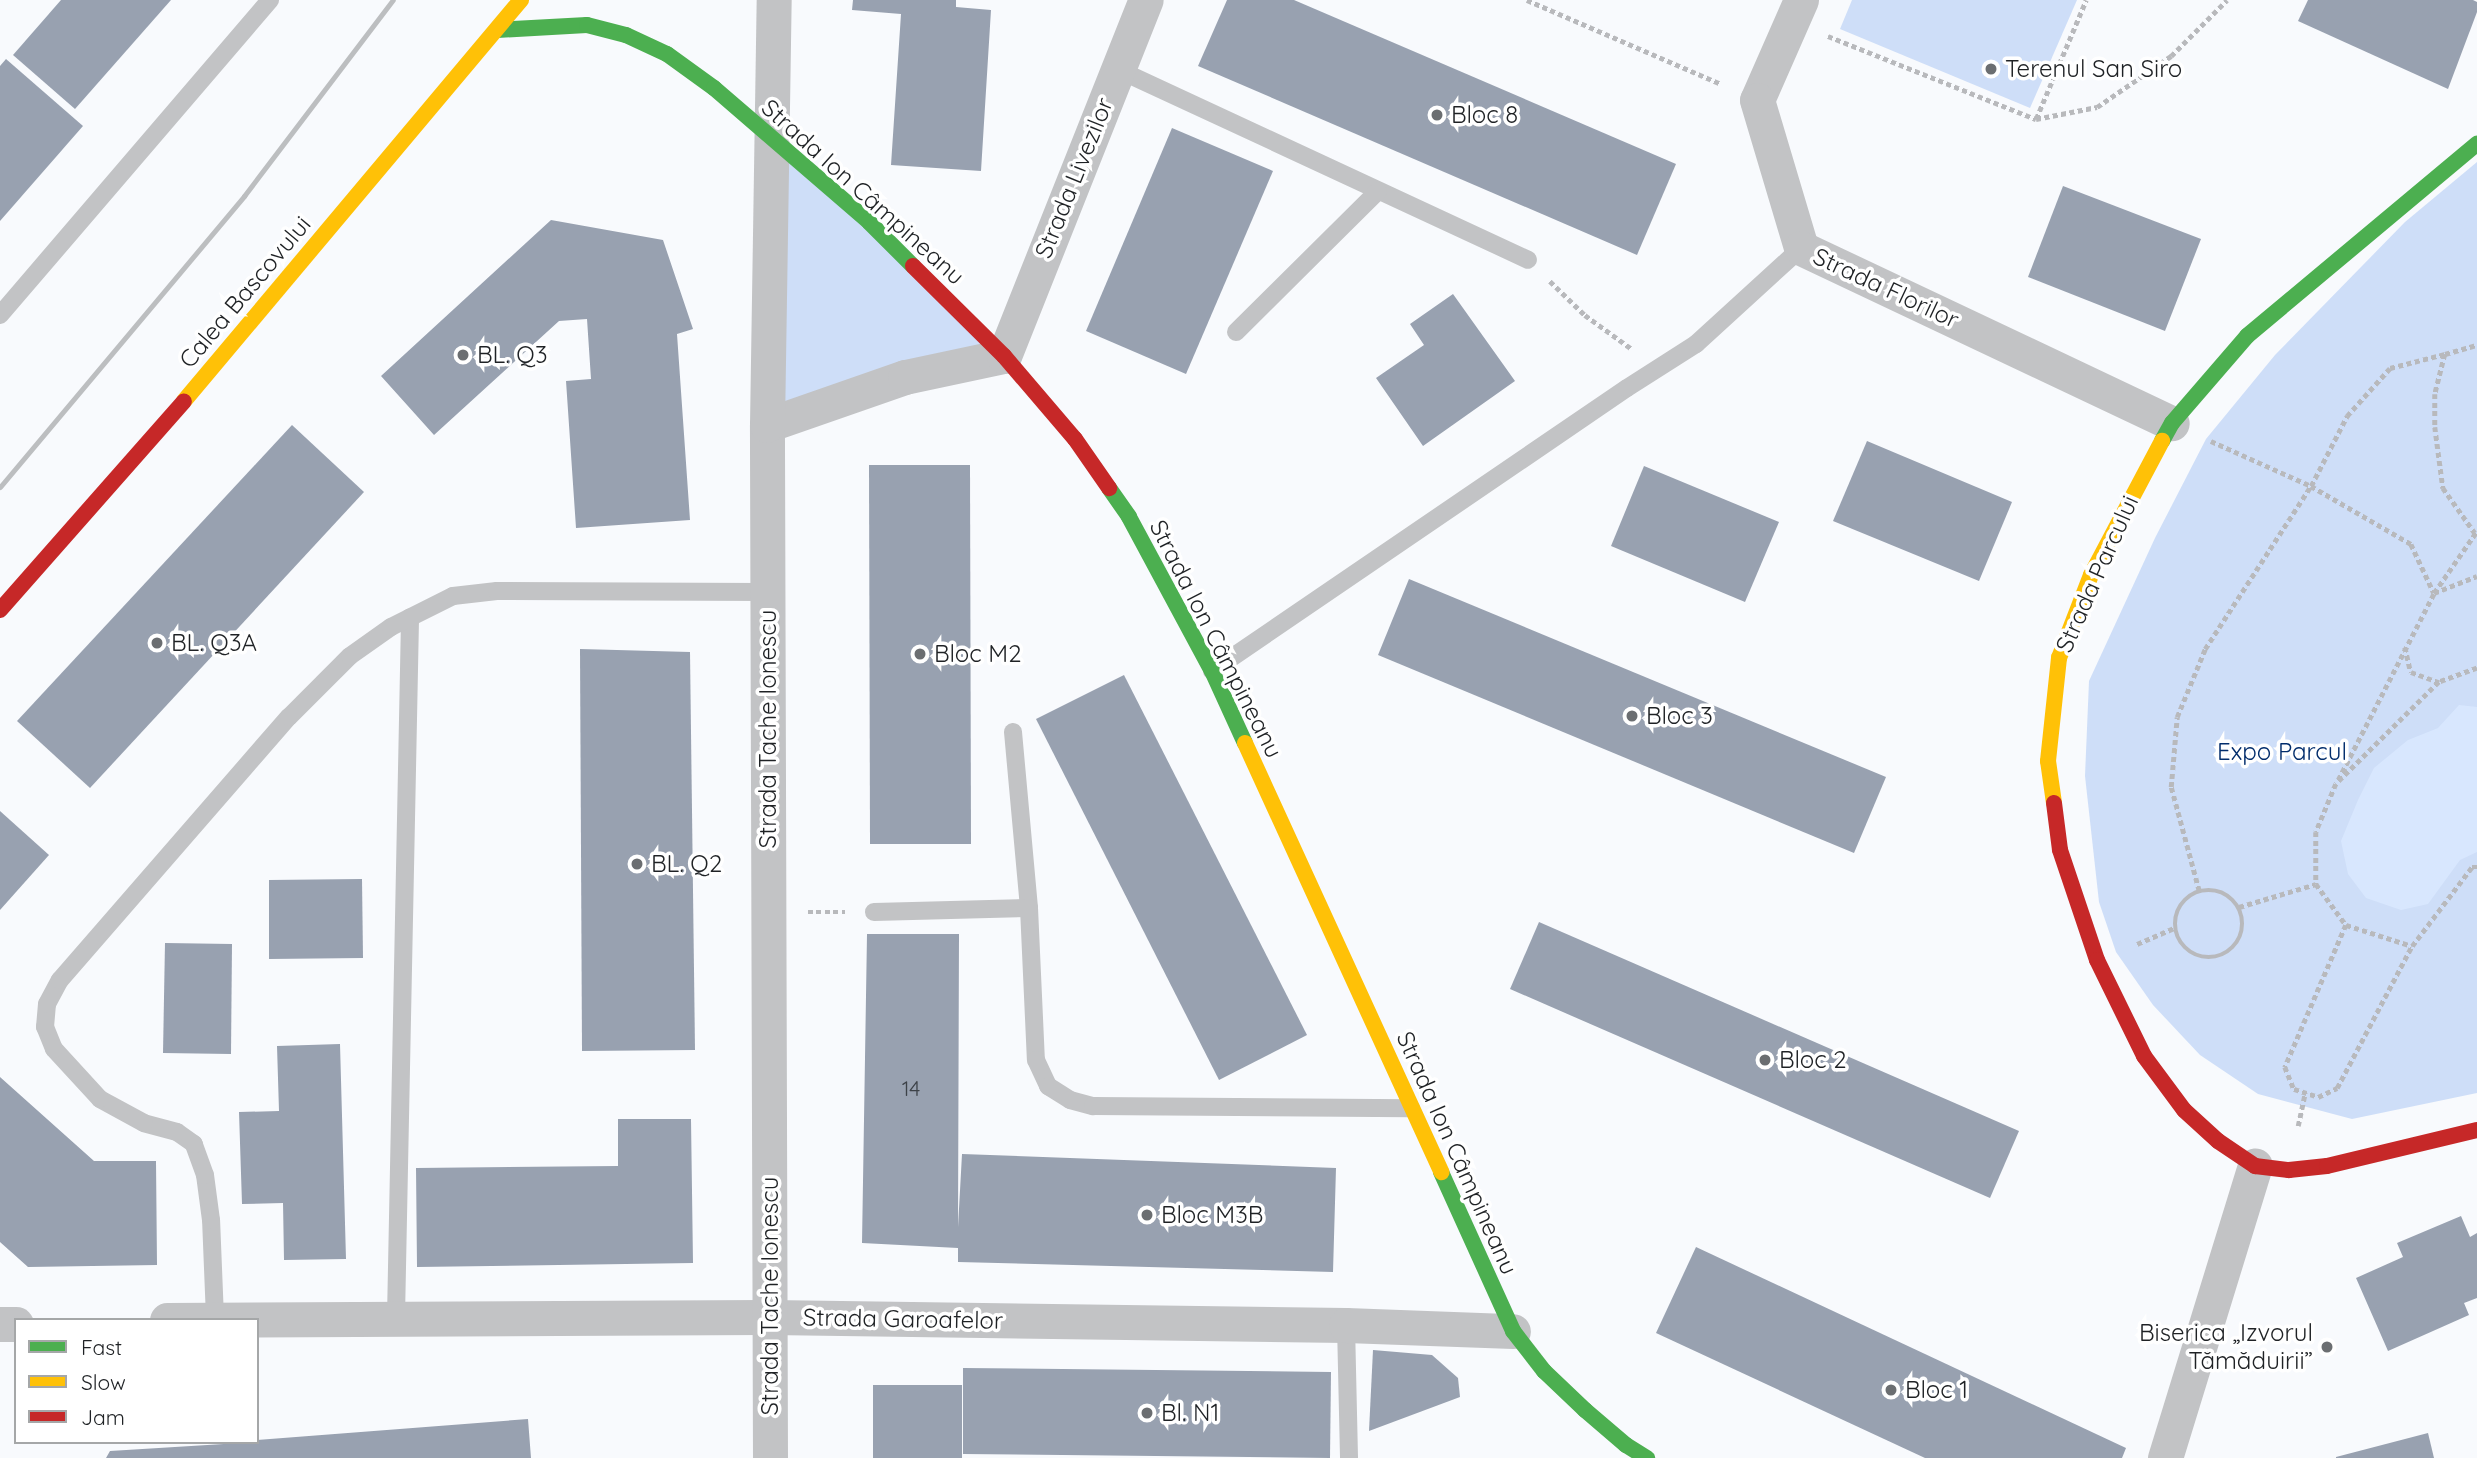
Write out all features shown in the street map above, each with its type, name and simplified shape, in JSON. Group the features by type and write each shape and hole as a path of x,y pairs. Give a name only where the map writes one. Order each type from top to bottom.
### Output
{"street":[{"name":"Calea Bascovului","path":"0,610 180,405 521,0"},
{"name":"Strada Tache Ionescu","path":"770,1458 767,425 774,0"},
{"name":"Strada Livezilor","path":"1003,356 1146,0"},
{"path":"1757,100 1796,11"},
{"name":"Strada Ion Câmpineanu","path":"497,30 587,25 626,35 677,61 869,222 1003,356 1075,439 1129,517 1212,671 1513,1331 1544,1371 1568,1395 1626,1445 1647,1458"},
{"name":"Strada Florilor","path":"1757,100 1801,248 2172,423"},
{"name":"Strada Parcului","path":"2477,144 2247,336 2172,423 2091,575 2059,658 2048,761 2060,850 2097,960 2144,1056 2184,1110 2218,1141 2255,1166 2288,1170 2327,1167 2477,1130"},
{"path":"767,425 905,377 1003,356"},
{"path":"2165,1458 2255,1166"},
{"name":"Strada Garoafelor","path":"215,1318 770,1317 1346,1325 1513,1331"}],"lane":[{"path":"0,315 270,0"},
{"path":"1117,69 1528,260"},
{"path":"1236,332 1378,191"},
{"path":"1212,671 1696,344 1801,248"},
{"path":"215,1318 211,1220 205,1175 194,1144 177,1132 144,1123 100,1099 54,1049 45,1027 47,1004 60,980 289,717 350,656 410,617 453,596 497,592 767,592"},
{"path":"396,1317 410,617"},
{"path":"1013,732 1029,908 1036,1060 1048,1086 1070,1100 1093,1106 1411,1108"},
{"path":"874,912 1029,908"},
{"path":"1346,1325 1349,1458"}],"path":[{"path":"1527,0 1757,100"},
{"path":"2036,119 2086,0"},
{"path":"1796,11 2036,119 2097,107 2171,56 2227,0"},
{"path":"1528,260 1585,315 1659,368"},
{"path":"2199,891 2171,787 2177,717 2206,649 2311,486 2347,415 2390,368 2477,345"},
{"path":"2412,946 2346,925 2316,884 2316,832 2336,784 2404,646 2434,593 2476,532 2443,488 2435,427 2435,394 2445,354"},
{"path":"2172,423 2311,486 2412,544 2434,593"},
{"path":"2434,593 2477,576"},
{"path":"2404,646 2411,672 2438,682"},
{"path":"2336,784 2438,682 2477,669"},
{"path":"2346,925 2285,1067 2294,1089 2318,1097 2337,1088 2412,946 2472,867 2477,867"},
{"path":"2239,907 2316,884"},
{"path":"2199,891 2222,892 2239,907 2243,929 2234,948 2214,958 2193,954 2183,947 2174,928 2180,905 2199,891"},
{"path":"769,911 874,912"}],"green space":[{"name":"Terenul San Siro","path":"1852,0 2077,0 2030,108 1840,29"},
{"path":"772,138 1004,356 767,425"},
{"name":"Expo Parcul","path":"2477,162 2477,1093 2352,1119 2258,1094 2200,1055 2153,1005 2116,952 2099,902 2085,776 2089,681 2155,538 2206,439 2275,355 2405,222"}],"shaded area":[{"path":"2459,705 2477,707 2477,852 2460,860 2428,904 2401,910 2366,898 2348,874 2341,841 2358,800 2374,768 2408,740 2438,728"}],"building":[{"path":"61,0 171,0 75,109 13,55"},
{"path":"853,0 956,0 956,7 991,10 981,171 891,165 901,14 852,10"},
{"name":"Bloc 8","path":"1227,0 1294,0 1676,164 1637,255 1198,66"},
{"path":"2308,0 2473,0 2477,2 2477,12 2448,89 2298,21"},
{"path":"6,59 83,126 0,221 0,66"},
{"path":"1172,128 1273,171 1186,374 1086,331"},
{"path":"2063,186 2201,239 2165,331 2028,277"},
{"name":"BL. Q3","path":"551,220 663,240 693,329 677,334 690,520 576,528 566,381 591,379 587,319 559,321 434,435 381,376"},
{"path":"1453,294 1515,381 1423,446 1376,378 1424,345 1410,324"},
{"name":"BL. Q3A","path":"292,425 364,492 90,788 17,721"},
{"path":"1867,441 2012,502 1979,581 1833,521"},
{"name":"Bloc M2","path":"869,465 970,465 971,844 870,844"},
{"path":"1644,466 1779,522 1745,602 1611,546"},
{"name":"Bloc 3","path":"1409,579 1886,777 1854,853 1378,655"},
{"name":"BL. Q2","path":"580,649 690,652 695,1050 582,1051"},
{"path":"1124,675 1307,1035 1219,1080 1036,719"},
{"path":"0,811 49,855 0,910"},
{"path":"362,879 363,958 269,959 269,880"},
{"name":"Bloc 2","path":"1539,922 2019,1131 1990,1198 1510,989"},
{"path":"867,934 959,934 958,1227 962,1154 1336,1168 1333,1272 958,1262 958,1248 862,1243"},
{"path":"165,943 232,944 231,1054 163,1053"},
{"path":"340,1044 346,1259 284,1260 283,1203 242,1204 239,1112 279,1111 277,1046"},
{"path":"0,1077 94,1161 156,1161 157,1265 28,1267 0,1242"},
{"path":"618,1119 691,1119 693,1263 417,1267 416,1168 618,1166"},
{"path":"2461,1216 2470,1237 2477,1233 2477,1298 2464,1303 2469,1315 2388,1351 2356,1278 2403,1257 2397,1243"},
{"name":"Bloc 1","path":"1696,1247 2126,1448 2122,1458 1925,1458 1656,1333"},
{"path":"1373,1350 1432,1355 1458,1378 1460,1397 1369,1431"},
{"name":"Bl. N1","path":"963,1368 1331,1372 1330,1458 963,1454"},
{"path":"873,1385 962,1385 962,1458 873,1458"},
{"path":"528,1419 531,1458 106,1458 110,1451 259,1444 259,1440"},
{"path":"2428,1433 2434,1458 2336,1458 2336,1457"}],"railway":[{"path":"0,487 244,196 393,0"}],"traffic: fast":[{"path":"497,30 587,25 626,35 667,54 714,88 869,222 913,266"},
{"path":"2162,441 2172,423 2247,336 2477,144"},
{"path":"1109,488 1129,517 1212,671 1245,743"},
{"path":"1441,1172 1513,1331 1544,1371 1585,1410 1626,1445 1647,1458"}],"traffic: slow":[{"path":"184,401 521,0"},
{"path":"2054,803 2048,761 2059,658 2091,575 2162,441"},
{"path":"1245,743 1441,1172"}],"traffic: jam":[{"path":"913,266 1004,356 1075,439 1109,488"},
{"path":"0,610 184,401"},
{"path":"2054,803 2060,850 2097,960 2144,1056 2184,1110 2218,1141 2255,1166 2289,1170 2327,1166 2477,1130"}],"place":[{"name":"Terenul San Siro","path":"1991,69"},
{"name":"Bloc 8","path":"1437,115"},
{"name":"BL. Q3","path":"463,355"},
{"name":"BL. Q3A","path":"157,643"},
{"name":"Bloc M2","path":"920,654"},
{"name":"Bloc 3","path":"1632,716"},
{"name":"BL. Q2","path":"637,864"},
{"name":"Bloc 2","path":"1765,1060"},
{"name":"Bloc M3B","path":"1147,1215"},
{"name":"Biserica „Izvorul Tămăduirii”","path":"2327,1347"},
{"name":"Bloc 1","path":"1891,1390"},
{"name":"Bl. N1","path":"1147,1413"}]}
